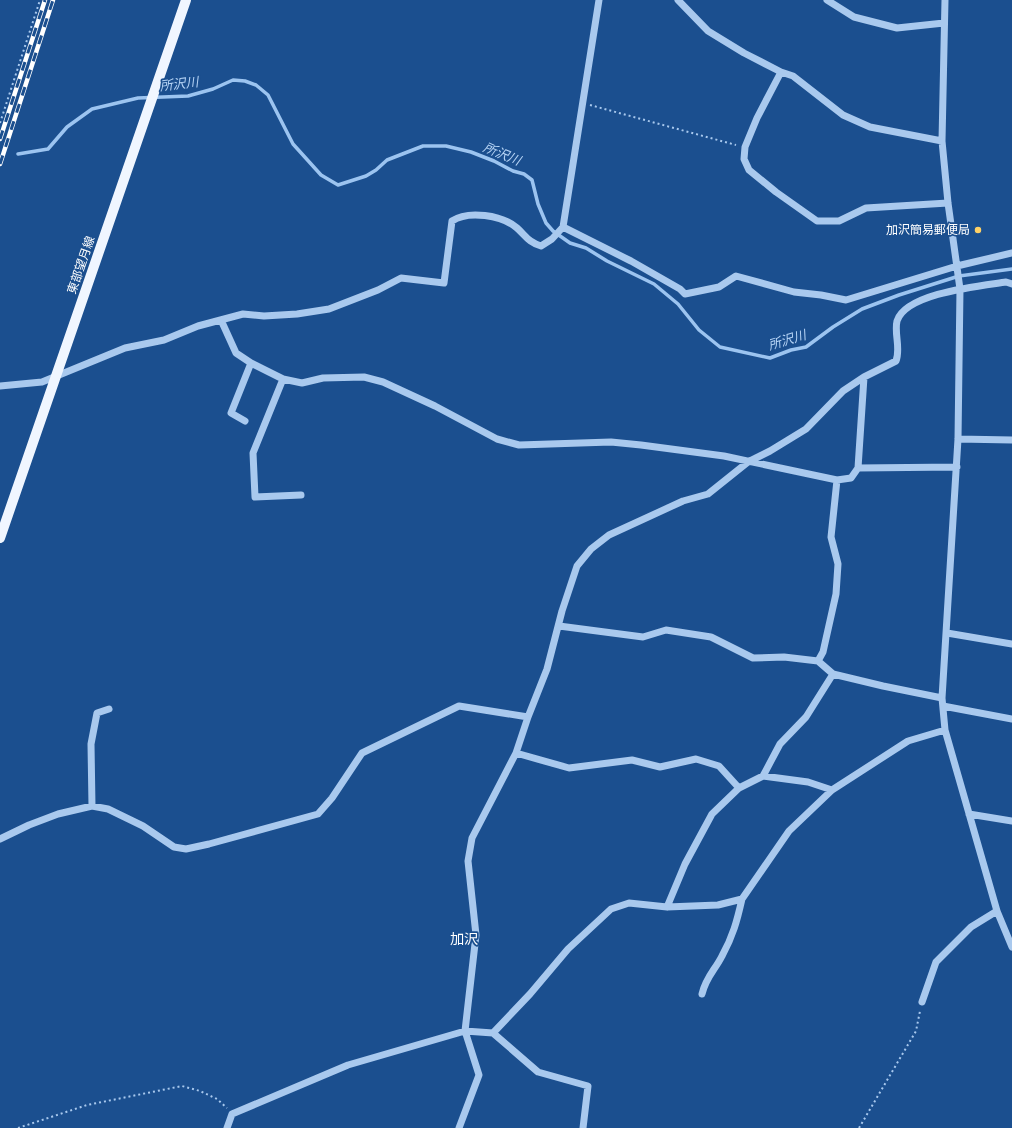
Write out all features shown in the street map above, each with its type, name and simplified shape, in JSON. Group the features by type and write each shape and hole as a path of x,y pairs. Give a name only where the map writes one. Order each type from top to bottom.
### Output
{"main road":[{"name":"東部望月線","path":"0,538 186,0"}],"street":[{"path":"0,386 42,382 55,378 125,348 164,340 198,326 243,314 264,316 297,314 329,309 378,290 401,278 444,283 452,221 456,218 473,214 490,216 516,226 532,243 541,246 552,239 563,228 584,103 599,0"},
{"path":"678,0 708,31 744,53 781,72 793,76 843,115 863,124 900,134 942,141"},
{"path":"828,0 854,17 897,28 944,23"},
{"path":"945,0 942,141 948,203 960,289 958,440 942,698 944,730 997,911 1010,938 1012,947"},
{"path":"781,72 757,118 745,147 744,159 749,170 776,192 817,221 838,221 866,208 948,203"},
{"path":"563,228 632,261 680,289 685,294 719,287 736,276 794,292 822,295 846,300 957,266 1012,253"},
{"path":"459,1128 479,1075 465,1031 476,934 468,861 472,838 516,753 528,717 547,669 562,611 577,566 591,549 608,535 683,501 708,494 748,462 770,451 806,429 843,392 864,377 896,360 898,354 897,322 902,311 916,302 960,289 1006,282 1012,284"},
{"path":"221,320 236,353 250,363 283,379 302,383 323,378 364,377 383,382 435,406 497,439 519,445 611,442 724,456 837,480 851,478 858,468 864,377"},
{"path":"245,420 231,413 250,363"},
{"path":"283,379 253,453 255,496 301,495"},
{"path":"958,440 1012,440"},
{"path":"858,468 957,466"},
{"path":"818,661 823,652 836,594 838,564 831,537 837,480"},
{"path":"559,626 643,637 666,630 710,637 752,658 784,657 818,661 833,674 942,698"},
{"path":"946,633 1012,644"},
{"path":"763,776 780,744 806,717 833,674"},
{"path":"0,839 29,825 92,806 108,809 143,826 174,847 186,849 202,846 318,814 332,798 362,753 459,706 528,717"},
{"path":"943,706 1012,719"},
{"path":"92,806 91,744 97,713 109,709"},
{"path":"702,994 705,980 721,958 735,931 742,899 789,831 832,790 908,741 944,730"},
{"path":"516,753 569,768 632,760 660,767 696,759 719,766 739,788"},
{"path":"667,907 685,864 712,814 739,788 763,776 808,782 832,790"},
{"path":"969,814 1012,820"},
{"path":"493,1033 530,994 568,949 611,909 629,903 667,907 718,905 742,899"},
{"path":"922,1002 936,962 971,927 997,911"},
{"path":"227,1128 232,1114 348,1065 465,1031 493,1033 538,1072 588,1086 583,1128"}],"path":[{"path":"0,123 40,0"},
{"path":"584,103 745,147"},
{"path":"859,1128 916,1031 922,1002"},
{"path":"18,1128 87,1105 182,1086 200,1091 217,1099 232,1114"}],"waterway":[{"name":"所沢川","path":"18,154 48,149 67,127 92,109 138,98 188,96 213,89 233,80 245,81 256,85 268,95 293,144 321,175 338,185 366,176 376,170 387,160 423,146 446,146 471,152 494,161 513,171 524,174 532,180 538,204 546,223 553,231 570,243 586,248 607,261 654,284 678,304 699,330 720,347 770,358 791,350 806,347 833,327 862,309 899,295 959,276 1012,269"}],"railway":[{"path":"0,139 45,0"},
{"path":"0,164 53,0"}],"place":[{"name":"加沢簡易郵便局","path":"978,230"}],"district":[{"name":"加沢","path":"464,939"}]}
